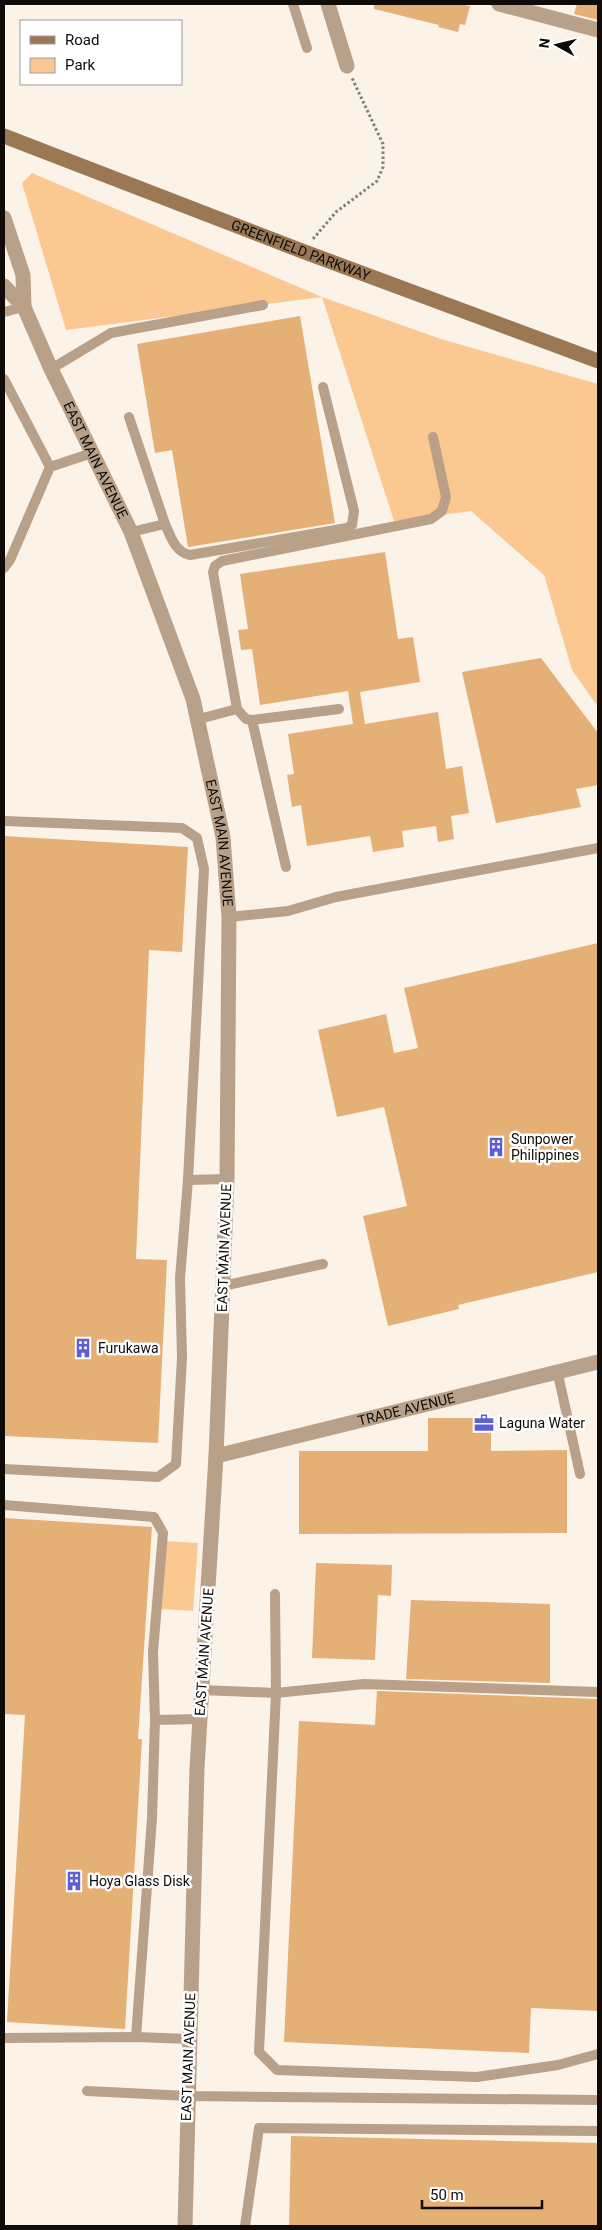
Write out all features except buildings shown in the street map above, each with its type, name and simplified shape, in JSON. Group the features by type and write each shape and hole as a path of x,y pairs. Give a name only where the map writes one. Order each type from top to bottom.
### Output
{"main road":[{"name":"GREENFIELD PARKWAY","path":"4,136 302,251 598,361"}],"street":[{"path":"328,4 347,66"},
{"path":"499,4 598,30"},
{"name":"EAST MAIN AVENUE","path":"4,218 23,275 24,307"},
{"name":"EAST MAIN AVENUE","path":"4,286 24,307 50,369 131,532 199,719 223,837 230,917 227,1179 216,1456 200,1719 187,2096 185,2226"},
{"name":"TRADE AVENUE","path":"216,1456 557,1370 598,1362"}],"lane":[{"path":"293,4 307,48"},
{"path":"50,369 110,333 263,305"},
{"path":"4,312 24,307"},
{"path":"4,379 50,468"},
{"path":"129,417 165,524 177,548 182,554 190,555 347,528 352,525 354,511 323,387"},
{"path":"339,709 252,720 246,719 237,709 214,572 215,566 222,562 431,519 442,511 446,497 433,437"},
{"path":"4,568 10,560 50,468 92,453"},
{"path":"131,532 165,524"},
{"path":"199,719 237,709"},
{"path":"252,720 286,867"},
{"path":"4,821 182,828 197,838 204,869 188,1180 180,1278 182,1358 176,1464 158,1477 4,1469"},
{"path":"230,917 288,911 336,897 598,848"},
{"path":"188,1180 227,1179"},
{"path":"222,1286 323,1264"},
{"path":"557,1370 580,1474"},
{"path":"4,1505 154,1517 163,1533 153,1652 155,1720 152,1818 136,2037"},
{"path":"275,1594 276,1693 259,2052 276,2070 477,2076 558,2065 598,2054"},
{"path":"202,1690 276,1693 364,1684 598,1692"},
{"path":"155,1720 200,1719"},
{"path":"4,2038 136,2037 189,2040"},
{"path":"87,2091 187,2096 598,2100"},
{"path":"245,2226 259,2128 598,2131"}],"path":[{"path":"302,251 336,212 377,181 383,167 382,144 347,66"}],"green space":[{"path":"32,173 322,297 66,330 22,183"},
{"path":"322,297 441,339 598,384 598,707 572,670 544,575 471,511 394,521"},
{"path":"165,1541 198,1543 193,1611 160,1609"}],"place":[{"name":"Sunpower Philippines","path":"496,1147"},
{"name":"Furukawa","path":"83,1348"},
{"name":"Laguna Water","path":"484,1423"},
{"name":"Hoya Glass Disk","path":"74,1881"}]}
